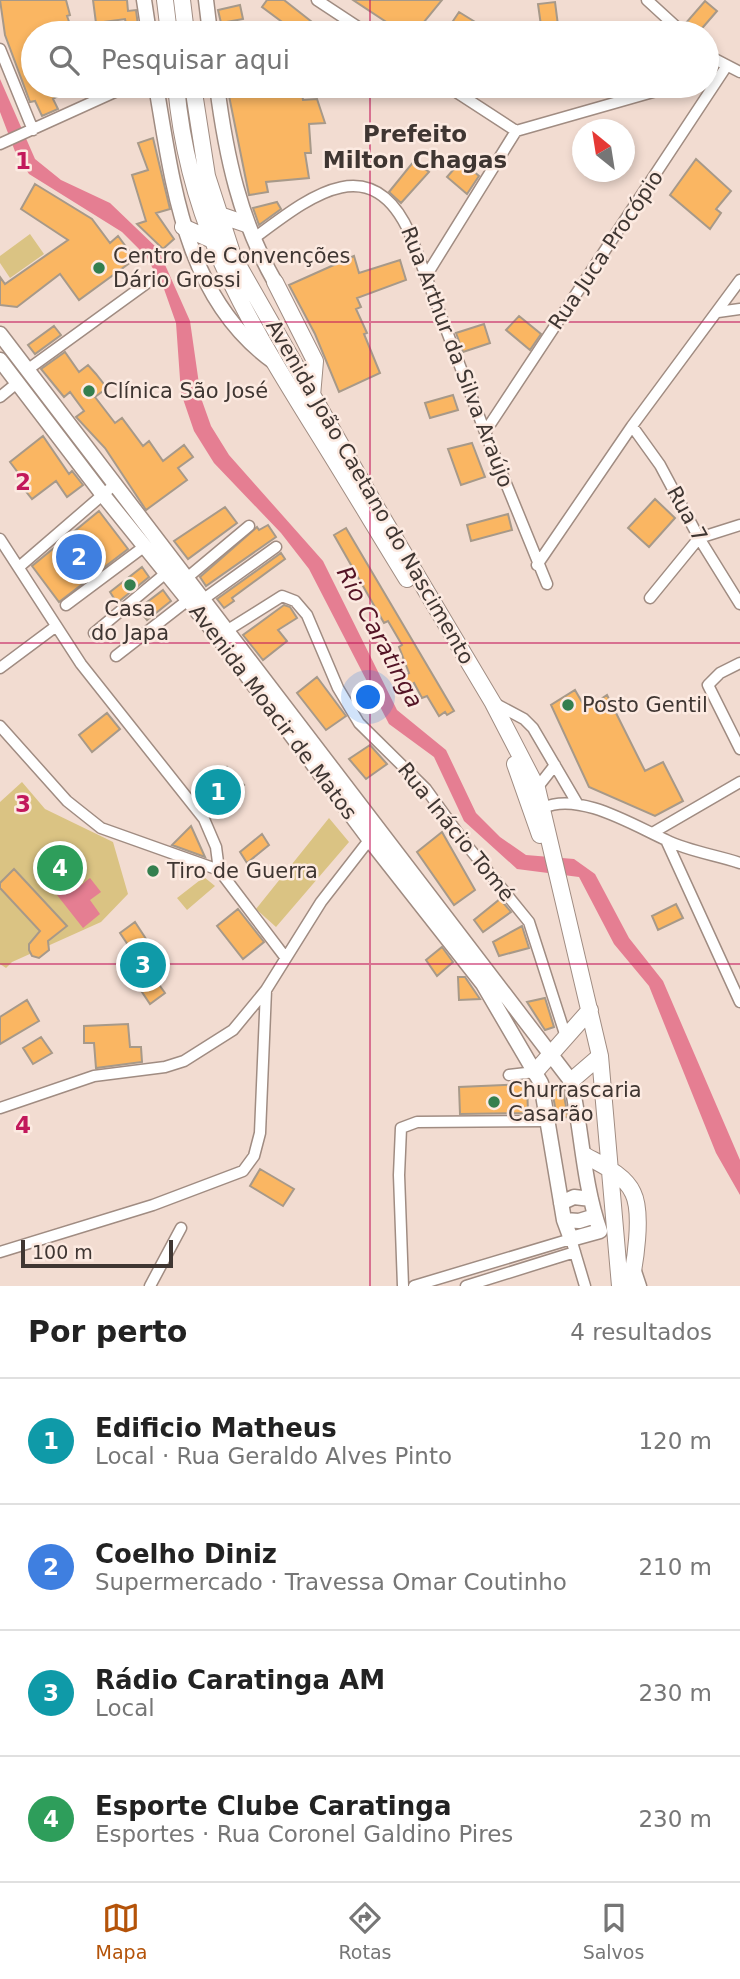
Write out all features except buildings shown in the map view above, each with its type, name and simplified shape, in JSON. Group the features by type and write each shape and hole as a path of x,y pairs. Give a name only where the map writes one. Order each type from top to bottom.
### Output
{"highway":[{"path":"165,0 168,21"},
{"path":"181,0 184,21"},
{"name":"Avenida João Caetano do Nascimento","path":"178,98 195,192 210,239 245,314 497,726 545,835 559,880 600,1056 620,1286"},
{"name":"Avenida João Caetano do Nascimento","path":"195,98 203,160 217,214 233,256 312,396 493,703 537,788 543,808 545,835"},
{"path":"217,214 246,224"},
{"path":"183,227 210,239"},
{"path":"245,314 269,297 275,282"},
{"path":"275,282 315,361 312,396"},
{"path":"535,1072 590,1010"},
{"path":"571,1081 600,1056"},
{"path":"586,1156 612,1171 633,1192 637,1205 635,1266 630,1286"},
{"path":"598,1223 616,1242"}],"main road":[{"path":"144,0 147,21"},
{"path":"206,0 209,21"},
{"name":"Avenida João Caetano do Nascimento","path":"158,98 183,227 217,301 242,337 274,362"},
{"path":"219,98 225,145 246,224 275,282"},
{"name":"Avenida Moacir de Matos","path":"0,334 5,350 27,370 145,546 187,600 223,633 303,733 483,984 535,1072"},
{"name":"Avenida Moacir de Matos","path":"0,360 109,490 205,598 223,633"},
{"name":"Avenida Moacir de Matos","path":"374,834 520,1012 550,1056"},
{"path":"550,1056 571,1081 586,1156 591,1199 598,1223"},
{"path":"535,1072 541,1083 564,1220 573,1245 598,1223"},
{"path":"561,1203 575,1196 591,1199"},
{"path":"564,1220 598,1223"}],"street":[{"path":"317,0 349,21"},
{"path":"647,0 670,21"},
{"path":"0,49 30,131"},
{"path":"719,64 740,72"},
{"name":"Rua Juca Procópio","path":"719,78 726,67"},
{"path":"0,144 102,98"},
{"path":"465,98 516,131"},
{"path":"426,276 516,131 632,98"},
{"name":"Rua Juca Procópio","path":"485,432 706,98"},
{"name":"Rua Arthur da Silva Araújo","path":"253,239 315,195 345,186 376,191 389,200 402,216 537,565 547,584"},
{"path":"537,565 632,426 740,280"},
{"path":"27,370 147,283"},
{"path":"718,312 740,309"},
{"path":"0,397 17,383"},
{"name":"Rua 7","path":"632,426 660,465 699,538 740,604"},
{"path":"19,567 109,490"},
{"path":"650,598 699,538 740,525"},
{"path":"188,578 249,526"},
{"path":"0,538 55,627 204,819 216,847 219,870 285,957"},
{"path":"66,605 145,546"},
{"path":"205,598 276,547"},
{"path":"94,633 166,573"},
{"name":"Rua Inácio Tomé","path":"223,633 282,596 288,596 295,601 307,615 338,688 359,723 426,789 528,922 566,1037"},
{"path":"116,656 187,600"},
{"path":"0,667 55,627"},
{"path":"740,663 720,673 708,685 740,749"},
{"path":"493,703 528,722 577,803"},
{"path":"0,726 68,801 101,828 219,870"},
{"path":"537,788 555,765"},
{"path":"654,832 740,782"},
{"path":"543,808 558,802 577,803 654,832 666,840 740,863"},
{"path":"0,1108 94,1076 165,1067 184,1061 233,1030 266,990 285,957 374,834"},
{"path":"666,840 736,984 740,1002"},
{"path":"0,1252 153,1205 243,1171 254,1156 260,1133 266,990"},
{"path":"509,1075 535,1072"},
{"path":"403,1286 399,1188 401,1128 417,1122 548,1121"},
{"path":"150,1286 181,1228"},
{"path":"414,1286 573,1245"},
{"path":"466,1286 573,1245"},
{"path":"573,1245 585,1286"},
{"path":"635,1266 641,1286"}],"shaded area":[{"path":"0,79 35,159 61,180 110,203 158,249 190,321 201,398 211,426 229,455 323,561 397,710 446,750 476,813 500,837 526,855 574,859 595,874 629,938 663,981 740,1160 740,1195 716,1153 649,986 614,944 579,877 517,869 464,821 434,757 389,724 309,569 281,533 214,463 194,431 181,393 176,323 164,289 146,256 122,232 29,174 16,154 0,112"},
{"path":"30,234 44,254 10,278 0,263 0,256"},
{"path":"22,782 45,809 113,842 128,894 101,922 12,962 6,968 0,964 0,802"},
{"path":"329,818 349,842 276,927 256,909"},
{"path":"204,877 215,886 187,910 177,898"},
{"path":"90,878 101,892 90,900 100,914 83,928 57,895 72,884 76,889"}],"place":[{"name":"Centro de Convenções Dário Grossi","path":"99,268"},
{"name":"Clínica São José","path":"89,391"},
{"name":"Coelho Diniz","path":"79,557"},
{"name":"Casa do Japa","path":"130,585"},
{"name":"Posto Gentil","path":"568,705"},
{"name":"Edificio Matheus","path":"218,792"},
{"name":"Esporte Clube Caratinga","path":"60,868"},
{"name":"Tiro de Guerra","path":"153,871"},
{"name":"Rádio Caratinga AM","path":"143,965"},
{"name":"Churrascaria Casarão","path":"494,1102"}],"district":[{"name":"Prefeito Milton Chagas","path":"415,147"}],"water label":[{"name":"Rio Caratinga","path":"380,637"}]}
